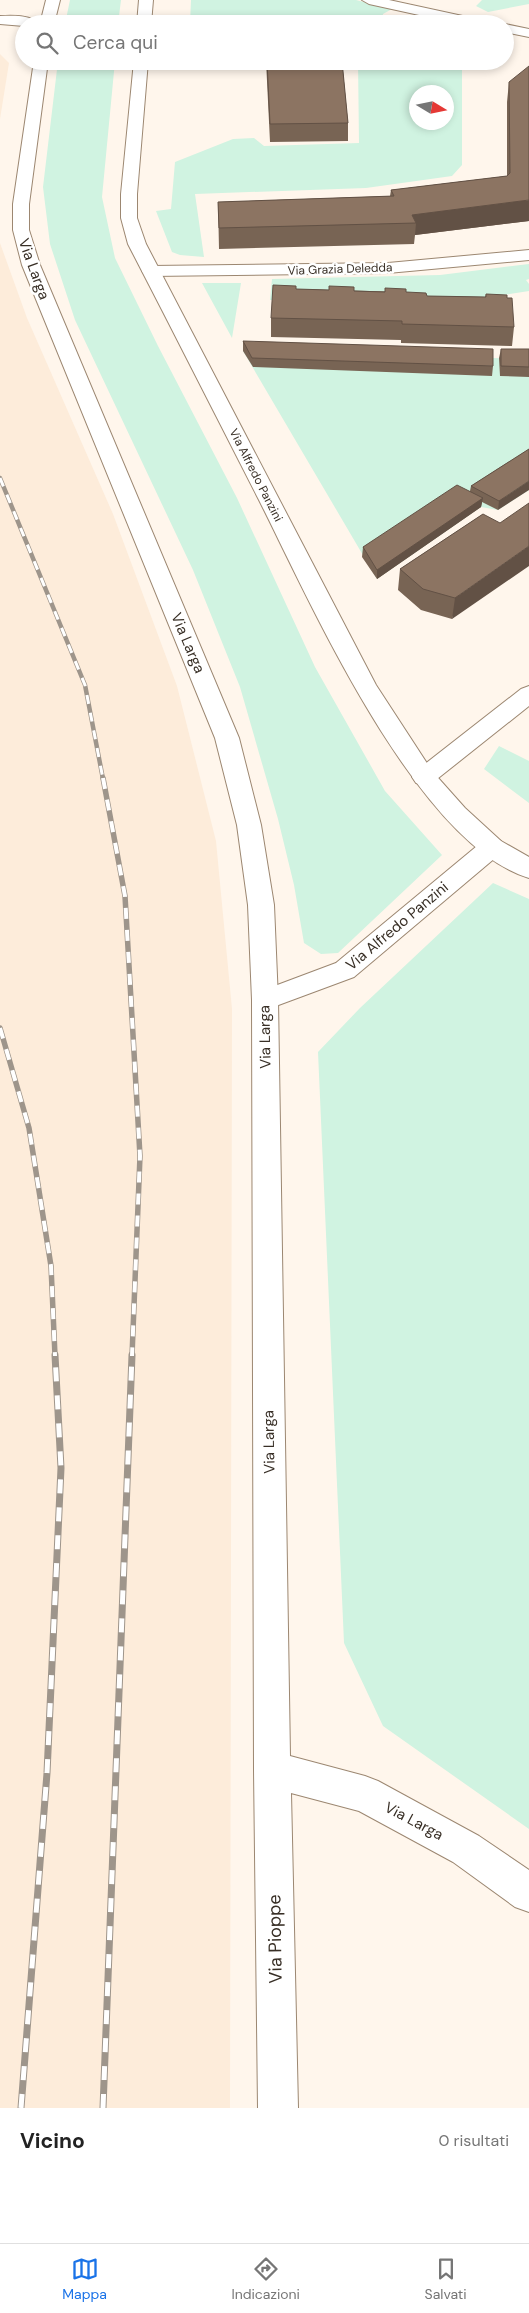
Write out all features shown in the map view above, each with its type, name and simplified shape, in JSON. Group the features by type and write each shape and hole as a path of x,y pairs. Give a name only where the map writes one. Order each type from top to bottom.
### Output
{"street":[{"path":"49,15 53,0"},
{"path":"145,15 146,0"},
{"path":"370,0 439,15"},
{"path":"0,20 15,21"},
{"path":"514,30 529,33"},
{"name":"Via Larga","path":"40,70 21,204 21,230 30,265 227,738 249,824 261,905 265,1000 272,1770 365,1794 466,1849 529,1893"},
{"name":"Via Alfredo Panzini","path":"140,70 129,194 129,218 137,244 365,686 424,777 456,814 492,847 529,869"},
{"name":"Via Grazia Deledda","path":"151,270 309,272 484,261 529,254"},
{"path":"424,777 529,694"},
{"name":"Via Alfredo Panzini","path":"265,1000 345,970 492,847"},
{"name":"Via Pioppe","path":"272,1770 278,2108"}],"shaded area":[{"path":"0,54 9,63 0,119"},
{"path":"0,243 27,318 113,514 177,686 216,841 232,1009 230,2108 0,2108"}],"green space":[{"path":"70,0 121,0 119,15 67,15"},
{"path":"191,0 356,0 392,9 383,15 190,15"},
{"path":"482,0 529,0 529,4 488,12 476,6"},
{"path":"57,70 114,70 102,197 115,258 158,346 237,498 315,667 385,791 442,855 338,953 321,954 304,943 294,885 278,819 240,687 193,570 75,320 50,244 43,187"},
{"path":"358,70 462,70 462,165 452,176 366,188 195,194 204,257 180,255 172,252 156,211 171,209 175,162 233,139 254,138 264,146 359,143"},
{"path":"529,264 529,279 526,280 529,284 529,291 460,302 270,300 272,279 440,275"},
{"path":"202,283 241,283 232,338"},
{"path":"243,351 529,359 529,490 498,510 481,507 377,579"},
{"path":"499,746 529,761 529,803 484,769"},
{"path":"493,883 529,899 529,1829 383,1726 344,1643 318,1052 360,1008"}],"building":[{"path":"529,66 529,200 412,215 416,223 219,228 218,202 394,196 391,190 507,176 510,173 509,82"},
{"path":"267,70 343,70 348,123 270,124"},
{"path":"273,285 296,286 296,289 329,290 329,286 354,287 354,291 385,292 385,288 406,289 406,292 426,293 427,296 486,297 486,294 507,295 507,298 512,298 514,327 402,324 402,321 271,318"},
{"path":"243,341 493,349 493,366 252,358"},
{"path":"501,349 529,349 529,367 501,366"},
{"path":"529,449 529,481 499,501 471,486"},
{"path":"457,485 483,498 377,570 363,547"},
{"path":"529,503 529,546 455,598 423,589 400,569 483,514 500,523"}],"railway":[{"path":"0,478 85,685 103,779"},
{"path":"103,778 125,896 140,1156 132,1356"},
{"path":"0,1028 29,1128 51,1266 55,1356"},
{"path":"21,2108 47,1773 61,1468 55,1355"},
{"path":"103,2108 132,1355"}]}
